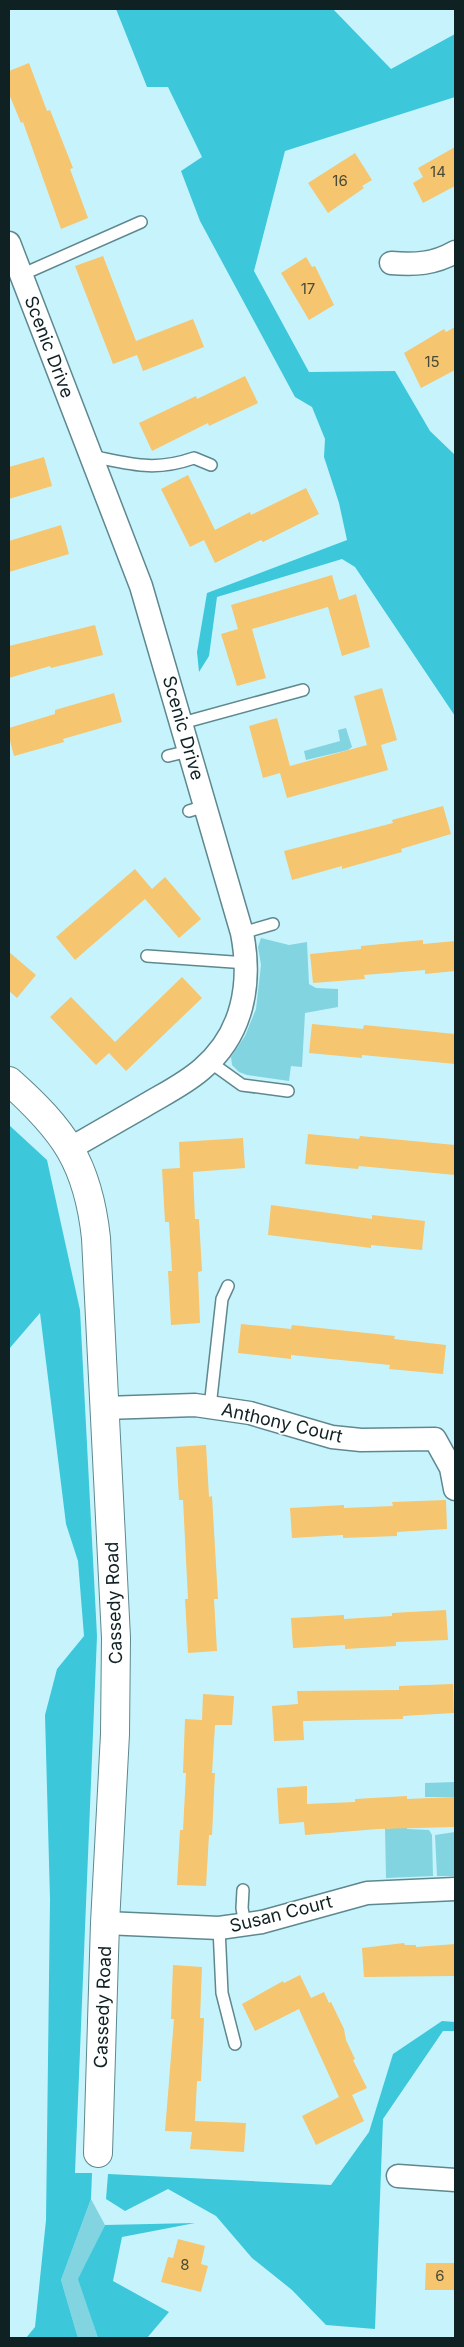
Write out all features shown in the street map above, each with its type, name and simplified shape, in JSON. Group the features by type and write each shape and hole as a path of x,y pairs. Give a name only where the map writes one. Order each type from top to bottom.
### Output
{"street":[{"name":"Scenic Drive","path":"9,243 141,586 182,723 179,754 242,933 247,963 245,992 237,1021 224,1044 210,1062 176,1088 71,1148"},
{"path":"391,263 418,265 433,262 455,252"},
{"name":"Cassedy Road","path":"9,1081 55,1126 71,1148 86,1185 94,1218 116,1638 115,1724 105,1923 98,2153"},
{"name":"Anthony Court","path":"105,1408 181,1404 250,1414 332,1437 367,1440 435,1439 451,1468 455,1488"},
{"name":"Susan Court","path":"105,1923 219,1928 245,1925 368,1893 455,1889"},
{"path":"398,2176 455,2180"}],"lane":[{"path":"21,275 141,222"},
{"path":"91,456 149,467 175,465 194,458 211,465"},
{"path":"182,723 303,690"},
{"path":"242,933 273,924"},
{"path":"147,956 247,963"},
{"path":"210,1062 242,1085 288,1091"},
{"path":"210,1407 222,1298 228,1286"},
{"path":"243,1890 242,1908 245,1925"},
{"path":"219,1928 222,1993 235,2044"}],"shaded area":[{"path":"116,9 333,9 391,69 455,34 455,97 285,151 254,271 309,372 395,371 430,431 455,455 455,716 355,567 342,559 217,597 209,656 199,672 197,652 207,593 347,540 339,503 324,457 325,439 312,407 295,397 200,221 181,171 202,157 168,87 147,87"},
{"path":"346,728 352,747 348,750 306,760 304,751 340,741 338,730"},
{"path":"261,938 289,945 307,942 309,984 316,988 338,989 338,1007 305,1013 302,1067 291,1066 289,1081 247,1075 239,1072 232,1065 231,1057 245,1036 256,1009 261,965 258,947"},
{"path":"9,1125 47,1160 80,1310 97,1636 75,2173 92,2173 91,2199 61,2280 78,2338 26,2338 35,2327 46,2220 50,1899 45,1715 57,1669 84,1636 78,1561 66,1524 40,1313 9,1349"},
{"path":"455,1782 455,1797 425,1797 425,1783"},
{"path":"407,1826 407,1829 429,1830 432,1835 433,1876 386,1878 385,1827 387,1829"},
{"path":"455,1832 455,1876 437,1876 435,1835"},
{"path":"442,2021 455,2022 455,2031 443,2031 383,2119 375,2329 326,2325 292,2290 252,2258 216,2216 168,2189 125,2211 106,2199 108,2174 331,2185 369,2132 393,2054"},
{"path":"91,2199 105,2225 79,2279 98,2338 78,2338 61,2280"},
{"path":"195,2223 122,2237 113,2281 169,2312 147,2338 98,2338 78,2279 105,2225"}],"building":[{"path":"29,63 47,111 50,110 73,168 70,169 88,218 61,229 23,122 21,123 9,94 9,71"},
{"path":"455,147 455,186 423,203 413,183 423,177 418,168"},
{"path":"355,153 372,180 362,186 364,188 328,213 308,183"},
{"path":"103,256 136,341 193,319 204,347 143,371 137,355 113,364 75,266"},
{"path":"306,257 312,267 315,266 334,305 309,320 281,273"},
{"path":"455,327 455,370 421,388 404,353 444,329 446,332"},
{"path":"245,376 258,403 209,426 208,423 152,451 139,423 196,396 197,399"},
{"path":"44,457 52,486 9,499 9,467"},
{"path":"188,475 215,530 250,512 251,515 306,488 319,514 215,563 204,540 190,547 161,489"},
{"path":"61,525 69,554 9,572 9,541"},
{"path":"332,575 339,600 356,594 370,647 342,656 328,607 252,629 266,678 237,686 221,634 238,629 231,605"},
{"path":"95,625 103,655 51,668 50,666 9,678 9,646"},
{"path":"382,688 397,740 381,745 388,770 287,798 280,773 263,778 249,726 277,718 290,766 367,745 354,696"},
{"path":"114,693 122,722 63,739 64,742 14,756 9,737 9,728 55,714 55,710"},
{"path":"443,806 451,834 401,849 402,852 342,869 342,866 292,880 284,851 393,823 392,820"},
{"path":"135,869 152,889 165,877 201,919 179,938 145,899 75,960 56,937"},
{"path":"423,940 423,944 455,941 455,971 425,974 425,970 364,975 365,979 313,983 310,954 361,949 361,946"},
{"path":"9,952 36,975 17,998 9,991"},
{"path":"182,977 202,998 126,1071 109,1053 96,1065 50,1017 71,997 115,1042"},
{"path":"312,1024 363,1029 364,1025 455,1034 455,1064 362,1055 362,1058 309,1053"},
{"path":"308,1134 359,1139 360,1136 455,1145 455,1175 359,1166 358,1169 305,1164"},
{"path":"243,1138 245,1168 193,1172 195,1219 199,1219 202,1271 198,1272 200,1323 171,1325 168,1271 172,1271 169,1222 165,1222 162,1169 180,1168 179,1142"},
{"path":"271,1205 372,1219 372,1215 425,1221 422,1250 371,1245 371,1248 268,1235"},
{"path":"241,1324 291,1329 292,1325 395,1336 394,1339 446,1345 443,1374 389,1369 390,1365 291,1355 291,1359 238,1353"},
{"path":"206,1445 209,1497 212,1496 218,1599 214,1599 217,1651 188,1653 185,1599 188,1599 183,1500 179,1500 176,1447"},
{"path":"446,1500 447,1529 397,1532 397,1536 343,1538 343,1535 292,1538 290,1508 344,1505 344,1508 393,1506 392,1502"},
{"path":"446,1610 448,1640 396,1642 396,1646 345,1649 345,1645 293,1648 291,1618 344,1615 344,1619 392,1616 392,1613"},
{"path":"453,1684 454,1713 403,1716 403,1719 303,1721 304,1740 274,1741 272,1706 298,1704 297,1691 399,1690 399,1686"},
{"path":"203,1694 234,1696 232,1725 215,1725 212,1773 215,1773 212,1835 209,1835 206,1886 177,1885 180,1830 183,1830 186,1773 183,1773 185,1719 202,1720"},
{"path":"307,1786 307,1804 355,1802 355,1799 407,1796 407,1799 455,1797 455,1827 378,1829 305,1835 304,1822 279,1824 277,1788"},
{"path":"404,1943 405,1945 416,1945 416,1947 455,1944 455,1976 364,1977 362,1948"},
{"path":"173,1965 202,1967 200,2018 204,2018 201,2081 197,2081 195,2121 246,2123 244,2152 190,2149 192,2132 165,2131 174,2019 171,2019"},
{"path":"300,1975 311,1998 324,1992 329,2003 331,2002 344,2029 346,2040 355,2059 353,2060 367,2088 352,2095 364,2121 316,2145 302,2116 339,2097 299,2009 255,2031 242,2004 283,1981 284,1983"},
{"path":"178,2239 205,2246 201,2264 208,2266 201,2292 161,2282 168,2257 173,2258"},
{"path":"426,2263 455,2263 455,2290 425,2290"}]}
